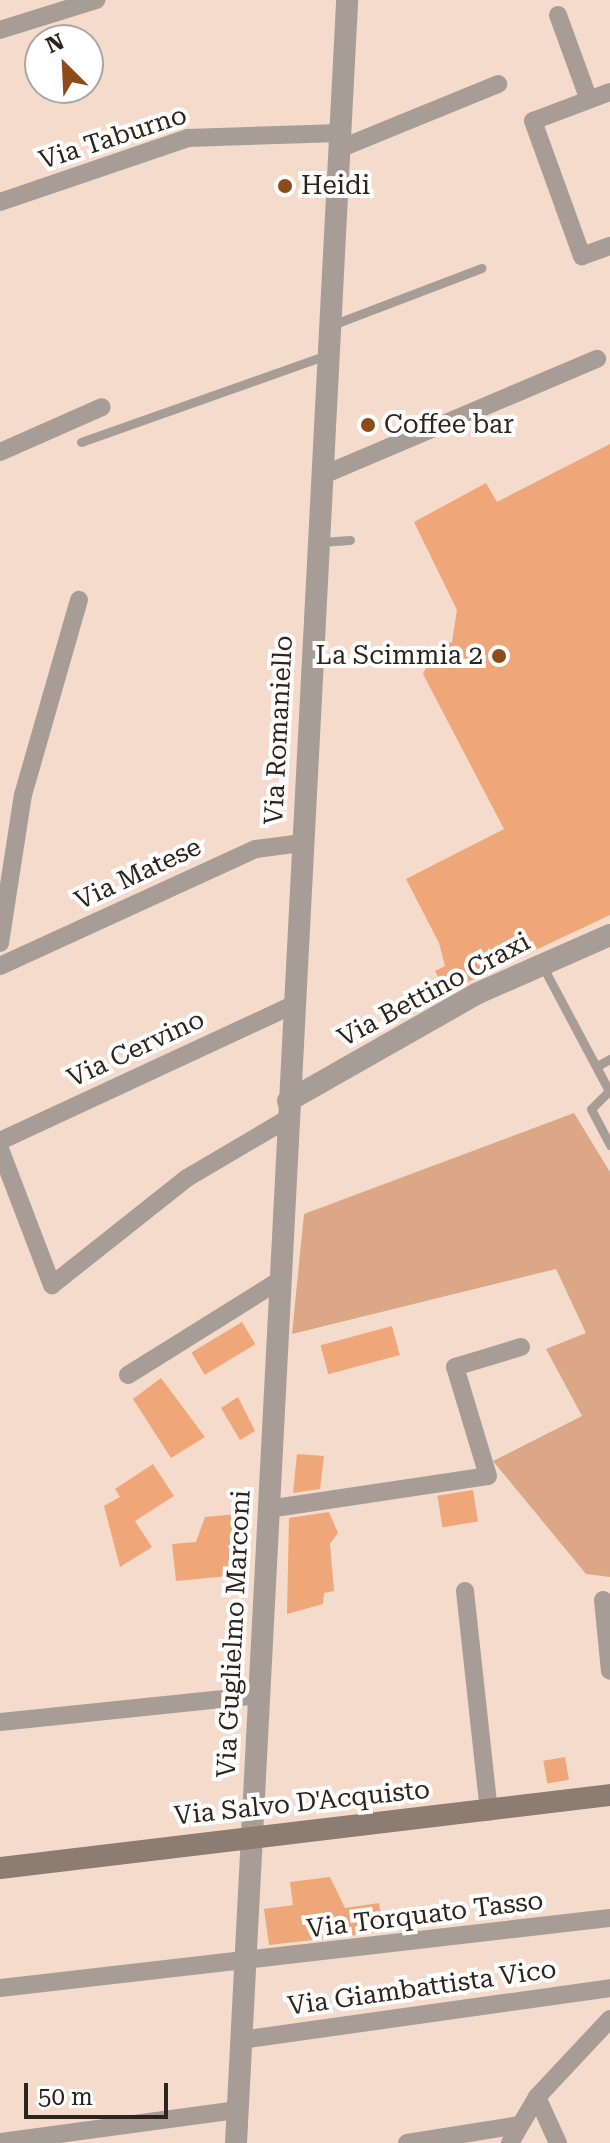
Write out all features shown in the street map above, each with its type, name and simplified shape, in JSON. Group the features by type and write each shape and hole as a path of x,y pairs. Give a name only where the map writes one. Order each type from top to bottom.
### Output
{"main road":[{"name":"Via Salvo D'Acquisto","path":"0,1868 251,1836 489,1812 610,1795"}],"street":[{"path":"0,30 39,9 96,0"},
{"name":"Via Romaniello","path":"270,1463 277,1282 347,0"},
{"path":"558,15 589,100"},
{"path":"339,141 498,84"},
{"path":"610,92 533,121 582,256 610,246"},
{"name":"Via Taburno","path":"0,202 188,138 339,141"},
{"path":"321,476 597,359"},
{"path":"0,452 102,407"},
{"path":"0,943 23,795 79,600"},
{"name":"Via Matese","path":"0,966 256,849 301,843"},
{"name":"Via Bettino Craxi","path":"288,1110 542,965 610,935"},
{"name":"Via Cervino","path":"0,1141 293,1005"},
{"path":"0,1149 52,1285 187,1178 288,1110"},
{"path":"128,1375 277,1282"},
{"path":"268,1509 488,1476 455,1367 521,1347"},
{"name":"Via Guglielmo Marconi","path":"236,2143 270,1463"},
{"path":"465,1591 489,1812"},
{"path":"603,1600 610,1671"},
{"path":"0,1722 260,1695"},
{"name":"Via Torquato Tasso","path":"0,1988 246,1963 610,1918"},
{"name":"Via Giambattista Vico","path":"241,2040 610,1988"},
{"path":"510,2143 537,2097 610,2019"},
{"path":"537,2097 558,2143"},
{"path":"0,2142 238,2110"},
{"path":"407,2143 520,2125"}],"lane":[{"path":"329,327 481,268"},
{"path":"81,442 327,355"},
{"path":"317,542 350,540"},
{"path":"542,965 599,1065 609,1091 591,1109 609,1141"},
{"path":"599,1065 610,1059"}],"shaded area":[{"path":"574,1113 610,1172 610,1577 586,1574 493,1461 582,1416 546,1349 586,1333 556,1269 292,1334 304,1214"}],"building":[{"path":"610,444 610,915 446,992 435,971 445,966 439,943 406,879 504,829 423,674 435,649 452,642 457,610 414,522 486,483 497,502"},
{"path":"242,1322 255,1344 205,1375 191,1352"},
{"path":"392,1326 400,1355 328,1374 321,1345"},
{"path":"161,1378 205,1437 171,1458 133,1399"},
{"path":"238,1397 255,1431 240,1440 221,1408"},
{"path":"297,1454 324,1456 320,1489 293,1493"},
{"path":"153,1464 174,1496 135,1521 152,1547 120,1567 104,1506 120,1497 115,1489"},
{"path":"473,1490 478,1522 442,1527 437,1496"},
{"path":"329,1512 338,1533 330,1544 334,1591 324,1593 323,1604 287,1614 289,1518"},
{"path":"237,1514 239,1575 176,1581 172,1544 196,1542 205,1517"},
{"path":"565,1757 569,1780 547,1783 543,1761"},
{"path":"330,1877 345,1908 379,1903 383,1932 269,1945 264,1909 293,1905 290,1882"}],"place":[{"name":"Heidi","path":"285,186"},
{"name":"Coffee bar","path":"368,425"},
{"name":"La Scimmia 2","path":"499,656"}]}
